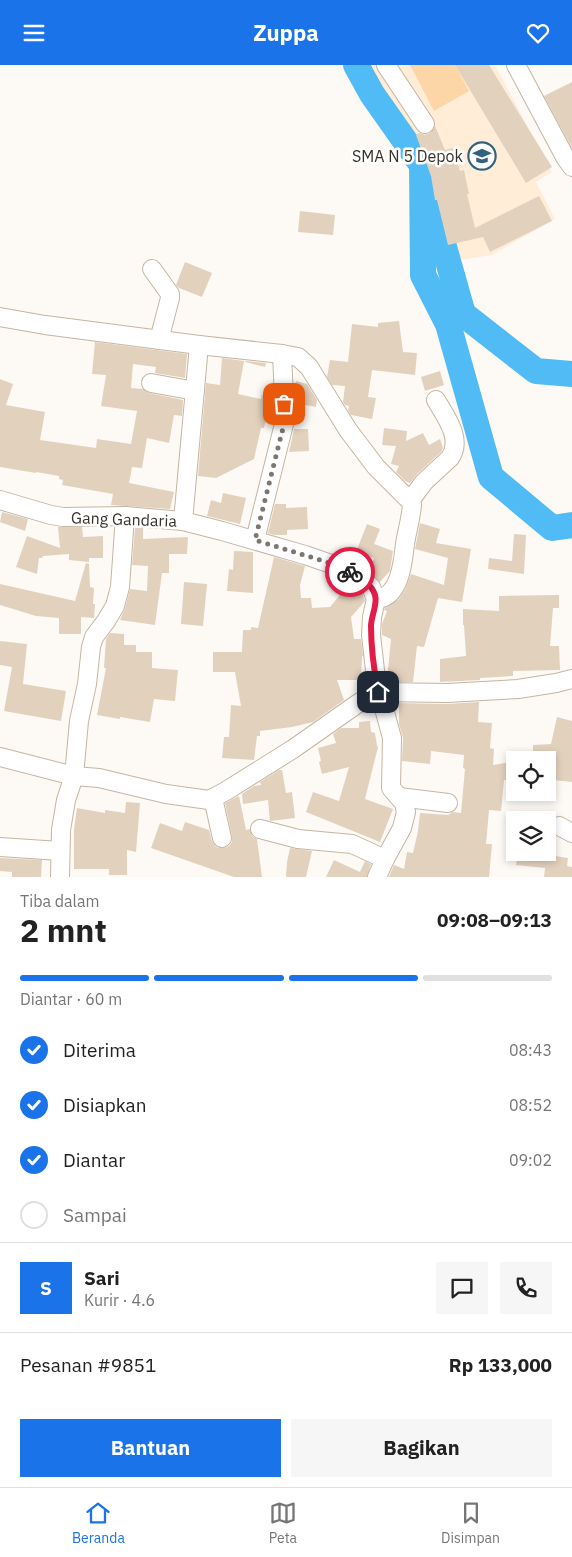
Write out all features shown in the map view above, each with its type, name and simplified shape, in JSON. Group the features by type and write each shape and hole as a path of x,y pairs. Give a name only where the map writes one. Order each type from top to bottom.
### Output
{"street":[{"path":"386,65 425,124"},
{"path":"516,65 572,167"},
{"path":"152,269 170,294 159,340"},
{"path":"0,317 25,326"},
{"path":"0,322 298,357 305,363 319,382 348,430 376,467 411,504"},
{"path":"183,521 199,345"},
{"path":"255,540 285,420 282,354"},
{"path":"151,383 195,391"},
{"path":"378,877 385,859 398,838 406,811 404,803 391,788 392,738 390,726 378,692 371,630 372,617 376,599 387,596 399,578 410,526 411,504 424,482 450,458 454,449 453,432 436,400"},
{"name":"Gang Gandaria","path":"0,500 15,503 41,513 63,517 125,516 183,521 255,540 349,571 364,580 371,587 376,599"},
{"path":"60,877 61,830 66,800 74,776 91,647 94,637 115,605 120,587 125,516"},
{"path":"0,757 74,776 110,780 182,797 205,800 213,798 293,749 354,706 378,692 447,693 518,689 572,679"},
{"path":"399,797 448,803"},
{"path":"213,798 222,838"},
{"path":"260,829 298,839 352,844 385,859"},
{"path":"0,847 60,851"}],"shaded area":[{"name":"SMA N 5 Depok","path":"360,65 495,65 552,172 536,182 555,219 492,255 454,261 415,140"},
{"path":"410,65 455,65 469,91 434,111"}],"building":[{"path":"455,65 489,65 552,167 526,183"},
{"path":"572,82 572,148 544,96"},
{"path":"435,126 445,150 453,148 460,171 464,170 469,194 467,194 475,228 539,196 552,221 490,252 483,237 448,245 437,200 435,200 431,176 416,135 430,133"},
{"path":"300,211 335,215 333,235 298,232"},
{"path":"185,262 212,273 202,297 176,285"},
{"path":"399,321 403,352 417,353 415,375 372,370 368,397 376,398 372,419 351,415 348,410 349,406 343,402 345,386 332,385 327,377 330,360 348,362 352,324 378,327 378,323"},
{"path":"95,342 187,354 185,378 155,373 156,367 133,364 131,388 143,389 149,393 183,400 182,416 174,415 169,443 147,438 142,468 132,467 129,483 174,492 170,509 111,505 113,494 62,485 63,480 59,479 59,476 0,467 0,379 13,384 6,405 45,412 40,440 96,448 97,439 131,444 137,411 101,406 106,375 92,374"},
{"path":"222,358 244,361 238,394 261,399 262,395 273,397 274,420 266,419 264,428 261,428 254,459 216,478 198,476 206,383 220,385"},
{"path":"246,361 266,363 265,367"},
{"path":"440,371 444,385 425,391 421,377"},
{"path":"296,381 307,384 317,400 316,407 295,403 294,388"},
{"path":"384,428 407,431 406,441 423,433 429,445 440,439 443,448 410,483 405,481 396,472 399,466 391,464 396,446 382,445"},
{"path":"294,429 308,429 309,451 289,452"},
{"path":"223,493 246,498 240,524 207,516 211,500 221,503"},
{"path":"275,504 286,504 286,508 307,507 308,529 287,530 287,535 268,533"},
{"path":"2,512 28,519 25,531 0,522"},
{"path":"420,523 440,529 436,543 471,549 462,602 438,598 424,647 417,646 413,682 389,682 387,680 391,639 382,635 382,624 387,611 384,610 385,608 399,599 405,590 411,574 444,585 448,558 415,549"},
{"path":"367,524 380,529 374,544 393,551 390,571 380,582 370,571 374,558 356,552"},
{"path":"58,527 82,527 83,537 103,536 103,558 89,558 89,562 69,560 69,554 43,556 39,558 37,574 16,567 27,536 60,548"},
{"path":"135,528 143,528 143,539 188,537 187,554 169,554 169,573 162,573 155,625 120,620 130,589 147,591 148,566 132,565"},
{"path":"514,534 526,535 524,574 488,569 489,558 512,561"},
{"path":"234,551 253,552 253,593 227,591 229,569 233,570"},
{"path":"274,557 305,566 300,585 301,598 311,598 312,608 330,607 349,584 362,593 365,601 351,617 354,639 361,639 363,656 361,680 337,680 344,700 313,722 260,731 260,736 257,736 254,760 222,758 224,737 229,737 231,705 241,706 235,672 213,672 213,652 242,652 243,630 251,630 251,627 258,628"},
{"path":"86,563 89,564 90,587 94,588 93,604 95,604 94,618 81,617 81,634 59,634 59,618 36,616 0,605 0,584 75,601"},
{"path":"184,582 207,584 203,626 181,624"},
{"path":"559,595 559,608 553,608 550,646 559,646 560,670 513,671 513,676 440,682 440,659 466,656 463,609 499,611 499,596"},
{"path":"110,633 124,634 124,645 136,645 136,652 152,652 152,668 178,670 175,701 154,699 150,722 97,715 106,668 104,668 106,639"},
{"path":"0,641 27,644 23,684 66,691 61,721 4,711 12,667 0,665"},
{"path":"479,702 478,722 492,723 490,748 494,749 493,765 506,763 506,780 504,780 501,811 489,810 486,844 492,844 489,877 389,877 394,865 404,869 407,852 413,853 420,813 448,815 453,812 461,813 465,769 463,768 464,755 431,751 430,764 402,761 403,738 399,724 399,704 393,703 447,704"},
{"path":"557,717 572,721 572,782 556,780 556,751 533,751 533,745 551,744"},
{"path":"370,721 371,732 375,733 378,747 365,799 393,809 380,842 306,812 313,792 339,801 349,767 322,774 318,748 336,743 333,734 341,728 359,728 359,722"},
{"path":"282,770 286,793 292,792 295,818 270,821 268,800 243,804 242,794 254,786 261,785 260,782"},
{"path":"239,796 246,830 250,829 252,836 257,839 262,877 234,877 151,848 160,823 182,831 185,822 209,830 212,841 218,848 229,846 232,842 232,836 225,803"},
{"path":"126,802 140,803 136,852 127,850 127,875 109,875 109,869 74,869 74,829 77,808 105,813 105,810 125,813"},
{"path":"290,848 312,851 306,877 286,877"},
{"path":"556,856 568,858 567,866 572,867 572,877 544,877 545,868 516,865 517,861 556,861"},
{"path":"0,858 42,860 41,877 12,877 12,872 0,871"},
{"path":"334,860 360,872 365,861 371,864 367,877 326,877"}],"waterway":[{"path":"356,65 372,94 422,165 423,275 448,324 491,477 552,528 572,525"},
{"path":"431,201 463,314 536,371 572,374"}],"way so far":[{"path":"284,404 285,420 255,540 327,562 350,572"}],"place":[{"name":"SMA N 5 Depok","path":"482,156"}],"route":[{"path":"350,572 364,580 371,587 376,599 371,624 371,635 378,692"}]}
